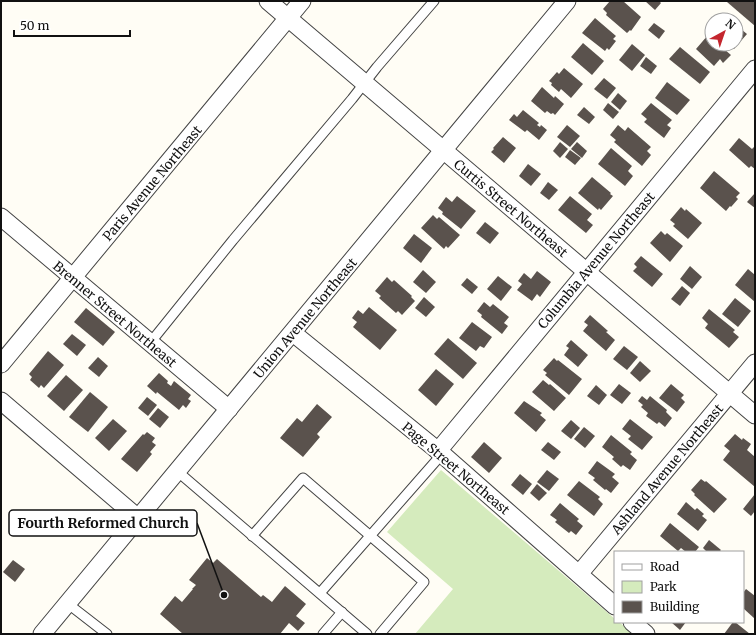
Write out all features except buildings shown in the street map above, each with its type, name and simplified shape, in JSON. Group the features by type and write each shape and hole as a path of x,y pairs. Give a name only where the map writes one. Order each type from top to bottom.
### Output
{"street":[{"name":"Curtis Street Northeast","path":"268,1 755,415"},
{"name":"Paris Avenue Northeast","path":"1,364 302,1"},
{"name":"Union Avenue Northeast","path":"42,634 567,1"},
{"name":"Columbia Avenue Northeast","path":"440,453 586,272 755,69"},
{"name":"Brenner Street Northeast","path":"1,217 229,409"},
{"name":"Page Street Northeast","path":"293,333 440,453 614,605"},
{"name":"Ashland Avenue Northeast","path":"579,574 755,363"},
{"path":"1,401 138,518"},
{"path":"633,623 646,634"}],"lane":[{"path":"150,343 233,240 434,1"},
{"path":"320,593 440,453"},
{"path":"177,471 367,634"},
{"path":"252,536 303,478 424,582 380,634"},
{"path":"67,603 107,634"},
{"path":"323,634 342,612"}],"green space":[{"path":"441,470 614,618 614,623 620,623 633,634 415,634 453,589 387,532"}],"place":[{"name":"Fourth Reformed Church","path":"224,595"}]}
